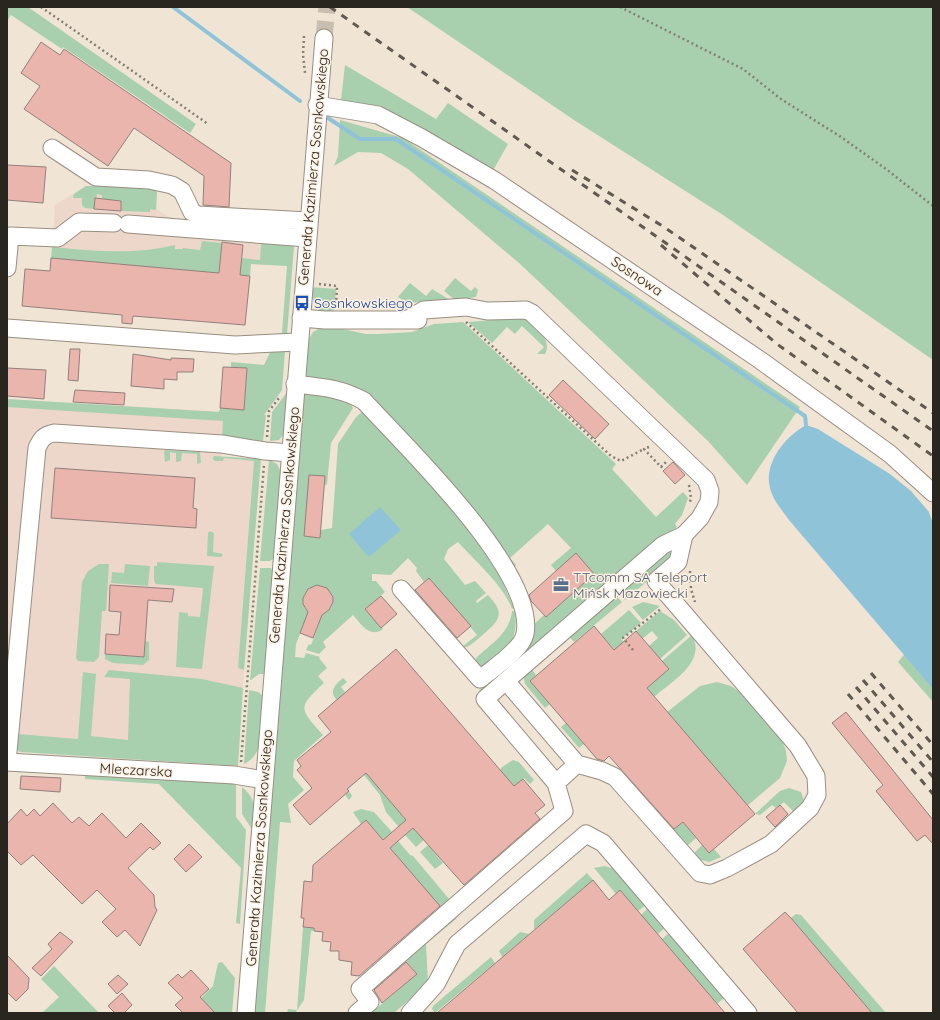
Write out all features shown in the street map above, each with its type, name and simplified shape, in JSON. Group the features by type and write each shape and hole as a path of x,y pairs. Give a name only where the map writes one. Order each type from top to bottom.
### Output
{"street":[{"name":"Generała Kazimierza Sosnkowskiego","path":"246,1013 296,384 298,342 305,270 317,105 324,38"},
{"name":"Sosnowa","path":"317,105 378,114 494,180 760,360 890,454 933,492"},
{"path":"52,148 96,177 149,180 172,185 182,191 192,212 198,215 308,221"},
{"path":"7,268 10,236 58,238 79,222 307,238"},
{"path":"408,319 424,310 466,307 487,311"},
{"path":"301,318 325,320 408,319 426,321 458,319 487,311 517,309 526,310 532,313 706,480 710,491 709,502 700,518 684,535 663,545 485,699 556,783 564,811 360,989 370,1002 357,1013"},
{"path":"7,328 235,345 298,342"},
{"path":"296,384 334,388 351,394 364,401 471,518 502,560 514,585 525,618 525,636 516,649 480,679 402,589"},
{"path":"7,762 37,448 40,440 48,434 54,433 222,444 265,451 290,453"},
{"path":"506,680 577,764 602,771 615,777 700,873 710,875 727,868 771,844 810,808 818,795 816,776 798,746 656,581 678,562 684,535"},
{"name":"Mleczarska","path":"7,762 241,776 264,780"},
{"path":"556,783 577,764"},
{"path":"410,1013 436,984 457,944 586,834 604,843 748,1013"}],"path":[{"path":"42,7 208,124"},
{"path":"620,7 743,69 781,99 841,137 886,169 933,206"},
{"path":"305,270 315,272 313,283 337,286 336,311"},
{"path":"467,317 466,322 469,325 611,456 621,461 644,449"},
{"path":"241,776 240,761 269,411 281,396"},
{"path":"687,479 691,499 689,506"},
{"path":"691,567 691,589 697,606"},
{"path":"632,650 623,638 660,608 664,610"}],"shaded area":[{"path":"86,186 151,186 157,192 156,209 174,220 267,225 260,264 52,249 55,205"},
{"path":"7,399 224,412 221,457 260,460 238,753 7,745"}],"green space":[{"path":"7,7 28,7 196,124 190,133 63,47 62,49 11,15 7,21"},
{"path":"407,7 933,7 933,360 723,215 574,120"},
{"path":"345,65 436,119 448,103 508,144 491,174 341,100"},
{"path":"340,120 403,138 800,407 747,485 708,441 519,263 408,169 381,153 358,152 334,166 338,156"},
{"path":"86,186 151,186 157,192 156,210 150,209 150,212 121,211 121,201 102,199 102,195 97,194 94,209 85,208 82,205 82,198 73,198 74,194"},
{"path":"202,241 222,243 221,256 260,260 261,245 264,242 294,246 287,335 261,336 282,333 287,266 251,264 250,276 51,259 52,247 99,251 129,251 175,245 175,249 183,248 200,250"},
{"path":"455,278 471,291 475,287 478,290 476,297 455,300 444,291"},
{"path":"410,283 426,296 432,289 450,300 406,303 398,297"},
{"path":"311,287 336,289 334,312 324,313 318,309 312,298"},
{"path":"517,318 528,321 540,331 546,340 547,350 545,354 537,354 544,347 522,326 515,334 507,327 492,343 468,322"},
{"path":"463,322 616,464 612,469 656,517 683,492 688,498 682,515 675,524 677,527 483,692 479,690 496,672 526,633 544,615 546,617 594,574 576,553 556,571 551,565 571,548 548,524 510,558 516,565 514,568 392,421 309,380 303,375 307,342 313,332 320,328 333,327 366,334 379,334 412,332 434,324"},
{"path":"272,348 285,351 282,390 264,415 266,415 263,441 222,436 223,421 7,407 7,399 219,412 220,408 244,410 247,369 231,367 231,362 264,365"},
{"path":"288,391 284,434 279,440 270,441 272,412"},
{"path":"301,395 314,395 350,403 353,408 331,443 327,484 324,486 325,476 304,536 320,538 321,530 332,528 338,444 356,417 364,410 480,540 496,567 514,608 512,609 503,592 496,583 458,542 448,549 444,559 465,585 475,581 486,593 476,601 477,603 488,595 493,600 499,613 496,622 477,640 467,647 462,647 477,635 429,578 424,582 416,571 417,568 408,558 391,575 372,574 372,581 376,581 385,592 365,609 383,629 378,632 366,629 353,615 323,642 326,647 319,654 306,650 309,644 311,645 319,624 306,619 296,644 295,657 304,658 306,653 320,657 319,658 327,668 318,676 324,683 305,703 304,708 309,719 323,735 294,761 293,777 304,790 288,804 291,823 280,822 265,1013 254,1013","holes":["317,585 326,588 331,593 333,599 332,605 328,611 323,614 316,615 308,612 303,603 304,595 308,589"]},
{"path":"164,451 200,452 201,463 197,464 197,454 182,453 181,461 176,462 176,453 170,452 170,460 165,462"},
{"path":"214,456 261,459 244,670 238,668 254,461 224,458 223,461 215,461 213,459"},
{"path":"269,460 277,464 281,472 275,558 270,561 260,561"},
{"path":"210,531 214,533 213,552 223,554 221,557 207,556 208,533"},
{"path":"669,547 674,548 671,561 625,600 617,592"},
{"path":"157,562 214,566 202,669 176,667 179,612 188,613 188,616 200,617 203,588 156,584 154,581 154,566 157,566"},
{"path":"99,564 109,564 106,611 102,611 99,657 94,662 78,661 76,658 82,582 88,571"},
{"path":"125,564 150,566 148,586 111,583 112,572 124,573"},
{"path":"260,568 271,568 273,572 266,674 259,674 250,680"},
{"path":"614,594 622,602 574,642 567,634"},
{"path":"643,602 660,606 643,620 632,607"},
{"path":"629,610 641,623 621,639 633,653 624,661 601,634"},
{"path":"512,611 515,611 516,622 515,631 510,643 485,665 481,666 476,662 476,658 504,632 508,626"},
{"path":"660,611 674,620 687,635 660,659 649,646 658,638 652,631 642,639 636,631"},
{"path":"933,620 933,702 898,662"},
{"path":"692,635 695,645 695,654 691,662 678,677 654,697 628,666 660,677 669,669 662,661"},
{"path":"145,641 149,642 149,660 143,665 113,663 105,659 105,654 144,657"},
{"path":"530,667 536,675 530,681 550,704 545,708 525,684 523,674"},
{"path":"109,670 202,679 243,688 238,766 20,752 15,747 18,734 78,739 83,672 96,674 91,736 128,740 130,679 104,677"},
{"path":"343,678 347,682 341,687 345,692 337,700 334,697 333,691 336,685"},
{"path":"717,682 731,686 740,692 782,740 786,751 787,761 780,778 747,806 667,712 700,686"},
{"path":"249,690 258,692 264,697 263,724 260,744 257,752 244,764"},
{"path":"566,723 584,744 579,748 561,727"},
{"path":"513,760 519,762 534,780 530,784 524,778 518,783 526,800 500,770"},
{"path":"89,772 236,783 236,817 246,830 240,924 236,923 241,868 159,784 85,779 85,775"},
{"path":"366,773 406,820 399,827 386,812 380,795 364,775 348,789 352,796 349,800 345,795 349,792 347,789"},
{"path":"242,787 251,797 253,802 253,831 242,814"},
{"path":"789,788 801,792 805,803 794,812 784,802 776,808 772,805 760,815 755,814 780,791"},
{"path":"361,809 374,812 392,832 383,840 366,820 361,824 353,812"},
{"path":"683,822 696,838 687,846 684,845 671,829 672,827 674,829"},
{"path":"413,828 424,840 416,847 405,835"},
{"path":"398,841 410,855 413,856 449,899 440,907 390,848"},
{"path":"428,845 443,863 435,869 420,852"},
{"path":"702,845 709,853 714,849 721,857 709,862 697,859 693,854"},
{"path":"605,866 617,870 647,904 638,911 616,894 594,868"},
{"path":"587,873 593,880 534,930 534,920"},
{"path":"649,907 666,927 658,934 641,915"},
{"path":"458,914 456,919 426,944 428,983 394,1013 371,1013 417,974 406,961 406,957"},
{"path":"796,914 801,915 886,1013 872,1013 791,918"},
{"path":"303,927 314,928 313,931 311,931 304,1000 295,1013 287,1013 288,1009 297,1010"},
{"path":"520,932 529,934 502,957 499,951"},
{"path":"670,932 726,996 717,1004 662,939"},
{"path":"491,957 495,963 435,1013 432,1009 433,1006"},
{"path":"222,962 235,978 232,1013 215,1013 201,998 213,986 218,963"},
{"path":"54,966 99,1013 42,1013 59,997 41,979"}],"water":[{"path":"806,425 818,429 890,474 911,491 929,512 933,524 933,689 789,520 773,497 769,484 769,474 776,454 790,437"},
{"path":"380,507 401,530 369,557 349,534"}],"building":[{"path":"41,42 60,55 64,49 231,163 229,207 203,205 204,176 134,128 108,166 24,109 40,86 21,73"},
{"path":"7,165 46,167 43,203 7,200"},
{"path":"95,198 121,201 121,211 94,209"},
{"path":"222,242 243,245 240,275 250,276 245,325 133,316 132,324 122,323 122,315 22,306 25,269 50,271 51,258 219,273"},
{"path":"70,349 80,349 78,381 68,380"},
{"path":"133,354 171,360 171,358 194,359 193,372 177,372 177,380 164,379 164,389 131,386"},
{"path":"223,367 247,368 244,410 220,408"},
{"path":"7,368 46,370 44,399 7,396"},
{"path":"563,380 609,424 595,439 549,395"},
{"path":"75,390 125,393 124,405 73,402"},
{"path":"673,462 685,475 675,484 663,471"},
{"path":"55,468 195,478 193,508 197,509 196,528 51,518"},
{"path":"309,475 325,476 320,538 304,536"},
{"name":"TTcomm SA Teleport Mińsk Mazowiecki","path":"576,553 594,574 546,617 531,601 529,595"},
{"path":"429,578 471,626 457,638 415,590"},
{"path":"110,585 174,589 172,602 148,600 144,657 105,654 106,634 119,635 121,612 109,611"},
{"path":"317,585 327,588 333,597 333,602 329,610 322,615 313,638 300,633 308,612 303,604 303,598 308,589"},
{"path":"381,596 397,614 381,628 365,609"},
{"path":"594,626 614,650 636,631 669,669 647,688 755,814 709,853 683,822 674,829 609,756 604,761 597,759 530,681"},
{"path":"396,649 514,786 523,779 545,805 535,813 540,819 464,885 413,828 390,848 440,906 359,976 351,975 352,962 339,960 339,951 330,951 331,942 322,941 323,932 314,931 314,928 303,927 304,918 301,918 304,881 312,882 313,865 366,820 383,840 406,820 366,773 347,789 349,791 310,825 293,805 312,788 297,770 301,766 297,760 331,732 318,716"},
{"path":"846,712 933,820 933,844 925,835 917,841 876,791 883,785 832,723"},
{"path":"21,776 61,778 60,792 20,789"},
{"path":"53,803 72,823 79,817 89,826 102,813 126,838 141,823 161,843 153,850 150,847 128,868 154,895 155,907 157,910 140,946 125,930 117,937 102,922 116,909 97,890 82,904 33,855 21,865 7,851 7,824 21,809 27,816 34,809 40,816"},
{"path":"780,805 788,814 775,827 766,817"},
{"path":"189,844 202,857 186,872 174,859"},
{"path":"593,880 609,900 620,890 725,1013 437,1013"},
{"path":"785,912 872,1013 798,1013 743,949"},
{"path":"60,932 73,942 41,976 32,968 52,949 48,944"},
{"path":"7,955 29,978 28,989 16,1001 7,992"},
{"path":"406,962 417,974 382,1003 374,990"},
{"path":"191,970 209,989 200,997 215,1013 183,1013 175,1005 183,998 168,983 178,974 182,978"},
{"path":"118,975 128,984 117,994 108,984"},
{"path":"122,993 132,1005 124,1013 115,1013 108,1006"}],"waterway":[{"path":"173,7 300,101"},
{"path":"328,118 360,139 396,139 805,416 806,425"}],"tunnel":[{"path":"324,38 327,7"}],"railway":[{"path":"330,7 933,431"},
{"path":"572,170 664,227 933,413"},
{"path":"661,245 777,344 933,456"},
{"path":"871,673 933,745"},
{"path":"863,680 933,762"},
{"path":"856,687 933,777"},
{"path":"848,694 933,794"}],"place":[{"name":"Sosnkowskiego","path":"302,303"},
{"name":"TTcomm SA Teleport Mińsk Mazowiecki","path":"561,585"}]}
